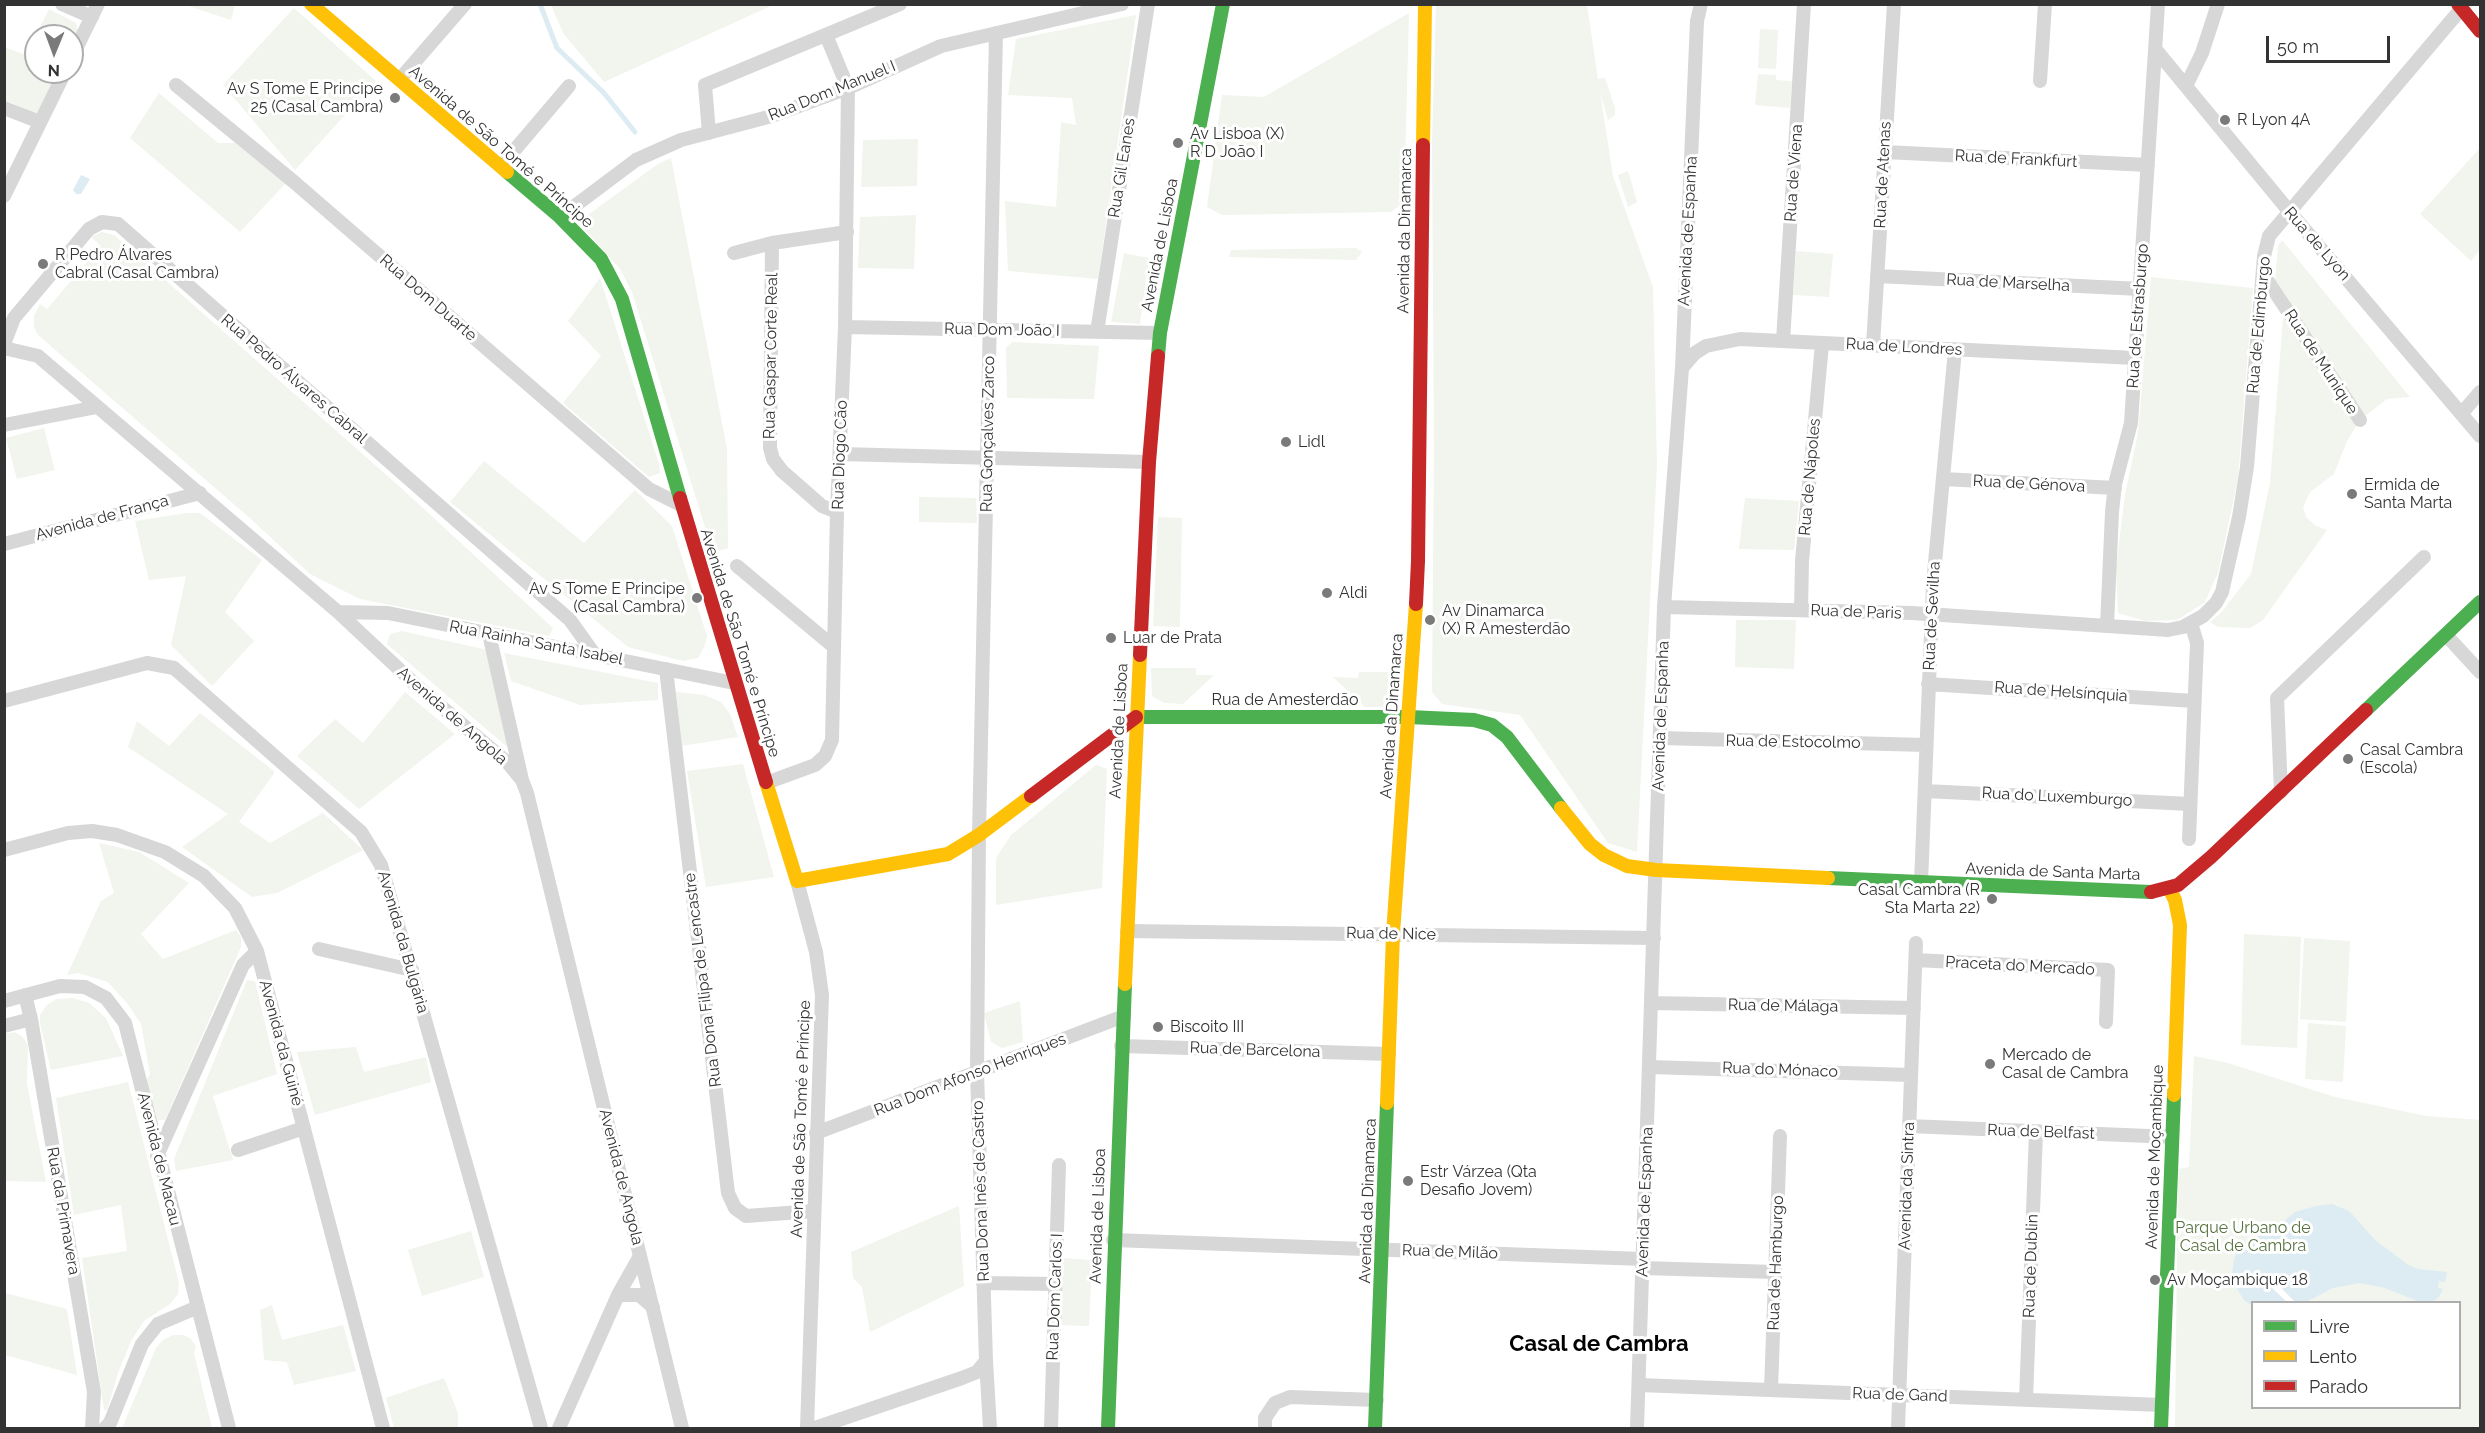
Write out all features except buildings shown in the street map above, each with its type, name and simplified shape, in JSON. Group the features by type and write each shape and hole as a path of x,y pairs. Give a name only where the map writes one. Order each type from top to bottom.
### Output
{"street":[{"path":"62,4 95,11 84,33"},
{"name":"Avenida de São Tomé e Príncipe","path":"310,4 560,217 601,259 622,299 681,505 734,683 797,881 816,952 822,996 807,1428"},
{"path":"400,79 465,4"},
{"path":"709,133 705,85 900,4"},
{"name":"Rua Dom Manuel I","path":"560,217 636,160 681,140 772,116 848,88 941,46 1122,4"},
{"name":"Rua Gil Eanes","path":"1097,332 1148,4"},
{"name":"Avenida de Lisboa","path":"1108,1428 1121,1046 1149,462 1160,333 1223,4"},
{"name":"Avenida da Dinamarca","path":"1375,1428 1393,934 1418,561 1425,4"},
{"name":"Avenida de Espanha","path":"1637,1428 1664,607 1682,368 1697,23 1701,4"},
{"name":"Rua de Viena","path":"1783,341 1804,4"},
{"name":"Rua de Atenas","path":"1873,345 1894,4"},
{"path":"2040,81 2045,4"},
{"name":"Rua de Estrasburgo","path":"2107,626 2110,524 2115,488 2131,423 2158,4"},
{"path":"2186,86 2202,52 2218,4"},
{"path":"2460,7 2481,32"},
{"name":"Rua de Edimburgo","path":"2191,623 2208,612 2220,597 2232,551 2247,467 2263,274 2269,236 2460,7"},
{"name":"Rua Gonçalves Zarco","path":"979,835 996,33"},
{"path":"826,35 848,88"},
{"name":"Rua de Lyon","path":"2156,50 2289,211 2481,436"},
{"path":"4,196 59,84"},
{"name":"Rua Dom Duarte","path":"176,85 294,182 649,489 681,505"},
{"path":"501,166 569,86"},
{"name":"Rua Diogo Cão","path":"766,783 815,765 825,756 832,740 847,232 848,88"},
{"path":"4,108 40,123"},
{"name":"Rua de Frankfurt","path":"1885,152 2148,165"},
{"name":"Rua Pedro Álvares Cabral","path":"4,346 14,318 89,229 102,222 118,224 570,620 595,655"},
{"path":"734,253 772,243 847,232"},
{"name":"Rua Gaspar Corte Real","path":"772,243 770,448 773,459 782,471 822,506 837,512"},
{"name":"Rua de Munique","path":"2263,274 2360,420"},
{"name":"Rua de Marselha","path":"1877,276 2140,289"},
{"name":"Rua Dom João I","path":"844,327 1160,333"},
{"name":"Rua de Londres","path":"1682,368 1695,353 1713,344 1740,339 2135,358"},
{"name":"Rua de Nápoles","path":"1801,610 1802,561 1822,344"},
{"name":"Avenida de Angola","path":"4,346 38,356 338,612 417,686 508,763 522,780 682,1428"},
{"name":"Rua de Sevilha","path":"1921,883 1932,615 1955,350"},
{"path":"2462,413 2481,392"},
{"path":"4,425 97,406"},
{"path":"840,454 1149,462"},
{"name":"Rua de Génova","path":"1943,479 2115,488"},
{"name":"Avenida de França","path":"4,544 200,493"},
{"path":"2280,792 2277,698 2424,557"},
{"path":"737,566 834,647"},
{"name":"Avenida de Santa Marta","path":"1656,870 2129,892 2152,892 2169,888 2187,879 2481,602"},
{"name":"Rua de Paris","path":"1664,607 1932,615 2168,630 2191,623"},
{"name":"Rua Rainha Santa Isabel","path":"338,612 388,613 734,683"},
{"path":"2189,839 2197,643 2191,623"},
{"path":"489,634 522,780"},
{"path":"2446,635 2481,672"},
{"name":"Avenida da Bulgária","path":"4,701 147,663 174,668 362,832 381,865 541,1428"},
{"name":"Rua Dona Filipa de Lencastre","path":"666,669 728,1193 735,1208 746,1216 814,1211"},
{"name":"Rua de Helsínquia","path":"1928,684 2194,701"},
{"path":"797,881 948,854 979,835 1136,717"},
{"name":"Rua de Amesterdão","path":"1136,717 1409,717 1474,720 1492,725 1507,736 1547,792 1590,844 1604,855 1627,866 1656,870"},
{"name":"Rua de Estocolmo","path":"1660,738 1926,745"},
{"name":"Rua do Luxemburgo","path":"1925,791 2190,804"},
{"name":"Avenida da Guiné","path":"4,850 68,833 92,831 117,835 165,852 204,876 235,908 257,951 383,1428"},
{"name":"Rua Dona Inês de Castro","path":"979,835 977,1072 990,1428"},
{"name":"Avenida de Moçambique","path":"2161,1428 2180,925 2175,900 2169,888"},
{"name":"Rua de Nice","path":"1127,931 1654,938"},
{"name":"Avenida da Sintra","path":"1898,1428 1916,943"},
{"path":"318,949 412,970"},
{"path":"157,1156 243,965 257,951"},
{"name":"Praceta do Mercado","path":"1916,960 2108,970 2106,1022"},
{"name":"Avenida de Macau","path":"4,1001 60,986 85,987 106,998 125,1023 157,1156 229,1428"},
{"name":"Rua da Primavera","path":"25,995 31,1019 94,1392 92,1428"},
{"name":"Rua de Málaga","path":"1652,1003 1914,1008"},
{"name":"Rua Dom Afonso Henriques","path":"816,1133 1124,1016"},
{"path":"4,1026 31,1019"},
{"name":"Rua de Barcelona","path":"1121,1046 1389,1054"},
{"name":"Rua do Mónaco","path":"1649,1067 1911,1074"},
{"name":"Rua de Belfast","path":"1909,1126 2172,1137"},
{"path":"238,1150 304,1128"},
{"name":"Rua de Dublin","path":"2026,1400 2036,1132"},
{"name":"Rua de Hamburgo","path":"1771,1390 1780,1136"},
{"name":"Rua Dom Carlos I","path":"1051,1428 1059,1165"},
{"name":"Rua de Milão","path":"1113,1240 1383,1249 1775,1272"},
{"path":"559,1428 618,1295 640,1256"},
{"path":"983,1283 1055,1284"},
{"path":"618,1295 639,1295 653,1307"},
{"path":"105,1428 110,1423 142,1344 158,1324 198,1307"},
{"path":"824,1427 977,1372 986,1361"},
{"name":"Rua de Gand","path":"1639,1385 2162,1405"},
{"path":"1265,1428 1265,1418 1275,1403 1290,1396 1377,1400"}],"green space":[{"path":"183,4 235,4 235,5 231,20"},
{"path":"551,5 773,5 604,82 563,33"},
{"path":"1436,5 1587,5 1598,79 1605,78 1615,108 1615,115 1608,120 1600,92 1613,176 1653,287 1657,465 1637,852 1608,843 1520,715 1442,704 1432,692 1434,453 1432,141"},
{"path":"294,8 376,81 295,170 223,85"},
{"path":"49,9 76,24 42,24"},
{"path":"1409,13 1404,202 1391,212 1222,215 1207,207 1222,95 1264,97"},
{"path":"1136,15 1098,279 1008,271 1005,201 1056,207 1061,122 1076,125 1072,98 1008,95 1016,39"},
{"path":"1760,29 1778,30 1776,69 1758,68"},
{"path":"4,47 24,54 24,84 53,84 42,109 36,113 5,100"},
{"path":"1758,74 1776,75 1776,80 1792,81 1790,108 1755,105"},
{"path":"159,93 218,143 235,143 285,184 240,232 130,138"},
{"path":"918,139 917,186 861,187 863,140"},
{"path":"2480,148 2480,250 2471,261 2420,214"},
{"path":"671,158 727,449 728,548 713,553 632,292 620,269 578,222 658,164"},
{"path":"1628,171 1637,202 1628,207 1618,175"},
{"path":"916,215 914,269 858,268 860,217"},
{"path":"102,232 114,235 399,486 553,628 549,636 360,599 310,574 251,519 38,335 34,327 34,316 40,304 47,309 101,246 91,237"},
{"path":"2282,240 2410,397 2387,399 2360,420 2347,441 2334,474 2310,492 2303,507 2306,517 2316,526 2327,530 2263,620 2250,628 2218,627 2210,622 2221,613 2251,574 2270,483 2284,306 2274,291 2278,246"},
{"path":"1356,248 1362,252 1356,260 1229,257 1231,250"},
{"path":"1796,251 1833,254 1829,297 1793,295"},
{"path":"1124,253 1149,258 1140,324 1111,322"},
{"path":"2151,277 2253,288 2238,479 2218,573 2205,602 2177,620 2145,621 2118,613 2116,567 2125,495 2138,433"},
{"path":"600,278 659,464 660,473 649,477 563,403 601,356 568,321"},
{"path":"1012,342 1099,346 1094,399 1007,398 1006,348"},
{"path":"44,428 55,470 17,479 6,438"},
{"path":"484,461 584,543 635,490 672,526 707,636 698,658 683,661 628,647 450,502"},
{"path":"919,497 976,498 977,523 919,522"},
{"path":"1745,498 1799,501 1794,550 1739,549"},
{"path":"200,513 262,560 225,612 254,641 212,686 171,645 186,576 149,580 135,521"},
{"path":"1158,517 1182,518 1180,627 1153,626"},
{"path":"1736,620 1796,620 1794,669 1735,667"},
{"path":"402,631 488,650 511,744 506,746 387,644 390,634"},
{"path":"504,653 658,683 658,700 580,705 511,681"},
{"path":"1151,668 1196,668 1196,675 1214,675 1183,704 1164,703 1152,696"},
{"path":"1359,672 1398,672 1396,700 1388,707 1365,707 1333,677 1358,678"},
{"path":"405,692 455,734 359,809 297,756 335,719 363,743"},
{"path":"676,692 704,695 721,702 730,714 738,737 682,746"},
{"path":"200,713 275,772 239,822 270,843 323,813 363,850 277,893 252,897 182,847 228,814 128,747 137,721 169,746"},
{"path":"743,764 774,877 706,887 687,771"},
{"path":"1096,765 1107,769 1102,888 996,905 996,858 1011,835"},
{"path":"99,843 139,852 189,883 141,934 163,959 236,930 241,937 241,947 165,1120 158,1120 146,1081 150,1074 141,1024 127,1003 108,982 78,973 67,975 101,901 114,893"},
{"path":"2244,934 2301,937 2297,1048 2241,1045"},
{"path":"2304,938 2350,941 2346,1022 2300,1019"},
{"path":"247,980 255,981 277,1074 213,1096 233,1160 176,1171 174,1159"},
{"path":"73,998 89,1003 106,1018 123,1056 51,1070 40,1015 46,1006 56,999"},
{"path":"1020,1001 1023,1042 1002,1048 991,1042 984,1013"},
{"path":"2308,1023 2346,1026 2343,1082 2305,1079"},
{"path":"14,1032 22,1036 28,1045 27,1084 46,1182 5,1181 5,1034"},
{"path":"356,1047 364,1072 426,1057 431,1082 315,1115 297,1052"},
{"name":"Parque Urbano de Casal de Cambra","path":"2194,1056 2228,1063 2335,1097 2426,1116 2480,1120 2480,1428 2175,1428 2178,1169 2189,1167"},
{"path":"128,1082 179,1283 178,1294 170,1304 144,1321 132,1339 118,1373 107,1410 104,1410 82,1258 127,1251 121,1205 74,1215 56,1098"},
{"path":"959,1206 964,1286 870,1332 862,1287 853,1278 851,1252"},
{"path":"471,1231 484,1277 422,1296 408,1250"},
{"path":"1062,1258 1092,1260 1089,1326 1059,1325"},
{"path":"5,1293 67,1309 77,1375 5,1355"},
{"path":"272,1305 282,1340 343,1325 356,1371 294,1385 287,1362 264,1360 260,1310"},
{"path":"173,1335 190,1338 196,1346 194,1353 212,1428 122,1428 156,1348 163,1340"},
{"path":"444,1378 458,1413 458,1428 394,1428 386,1398"}],"shaded area":[{"path":"81,175 90,179 81,194 76,194 73,190"},
{"path":"2332,1204 2349,1211 2375,1240 2407,1264 2418,1269 2447,1272 2445,1282 2439,1281 2438,1288 2443,1289 2439,1297 2434,1301 2418,1301 2385,1288 2360,1283 2333,1288 2308,1301 2294,1301 2282,1289 2286,1279 2275,1277 2268,1284 2286,1301 2251,1301 2251,1305 2244,1300 2234,1284 2232,1274 2234,1259 2239,1248 2281,1224 2295,1212"}],"pier":[{"path":"2275,1277 2286,1279 2282,1289 2294,1301 2286,1301 2268,1284"}],"waterway":[{"path":"540,4 557,48 604,93 635,132"}],"traffic: fast":[{"path":"1158,356 1160,333 1223,4"},
{"path":"507,172 560,217 601,259 622,299 680,498"},
{"path":"2366,710 2480,602"},
{"path":"1136,717 1409,717 1474,720 1492,725 1507,737 1561,808"},
{"path":"1828,878 2151,892"},
{"path":"1108,1428 1125,984"},
{"path":"2161,1428 2174,1095"},
{"path":"1375,1428 1387,1103"}],"traffic: slow":[{"path":"311,4 507,172"},
{"path":"1423,145 1425,4"},
{"path":"1387,1103 1393,934 1416,604"},
{"path":"1125,984 1140,655"},
{"path":"766,782 797,881 948,854 979,835 1031,796"},
{"path":"1561,808 1590,844 1604,855 1627,866 1656,870 1828,878"},
{"path":"2169,888 2175,900 2180,925 2174,1095"}],"traffic: jam":[{"path":"2458,4 2480,31"},
{"path":"1416,604 1423,145"},
{"path":"1140,655 1149,462 1158,356"},
{"path":"680,498 766,782"},
{"path":"2151,892 2178,885 2211,857 2366,710"},
{"path":"1031,796 1136,717"}],"place":[{"name":"Av S Tome E Principe 25 (Casal Cambra)","path":"395,98"},
{"name":"R Lyon 4A","path":"2225,120"},
{"name":"Av Lisboa (X) R D João I","path":"1178,143"},
{"name":"R Pedro Álvares Cabral (Casal Cambra)","path":"43,264"},
{"name":"Lidl","path":"1286,442"},
{"name":"Ermida de Santa Marta","path":"2352,494"},
{"name":"Aldi","path":"1327,593"},
{"name":"Av S Tome E Principe (Casal Cambra)","path":"697,598"},
{"name":"Av Dinamarca (X) R Amesterdão","path":"1430,620"},
{"name":"Luar de Prata","path":"1111,638"},
{"name":"Casal Cambra (Escola)","path":"2348,759"},
{"name":"Casal Cambra (R Sta Marta 22)","path":"1992,899"},
{"name":"Biscoito III","path":"1158,1027"},
{"name":"Mercado de Casal de Cambra","path":"1990,1064"},
{"name":"Estr Várzea (Qta Desafio Jovem)","path":"1408,1181"},
{"name":"Av Moçambique 18","path":"2155,1280"}],"district":[{"name":"Casal de Cambra","path":"1599,1344"}]}
